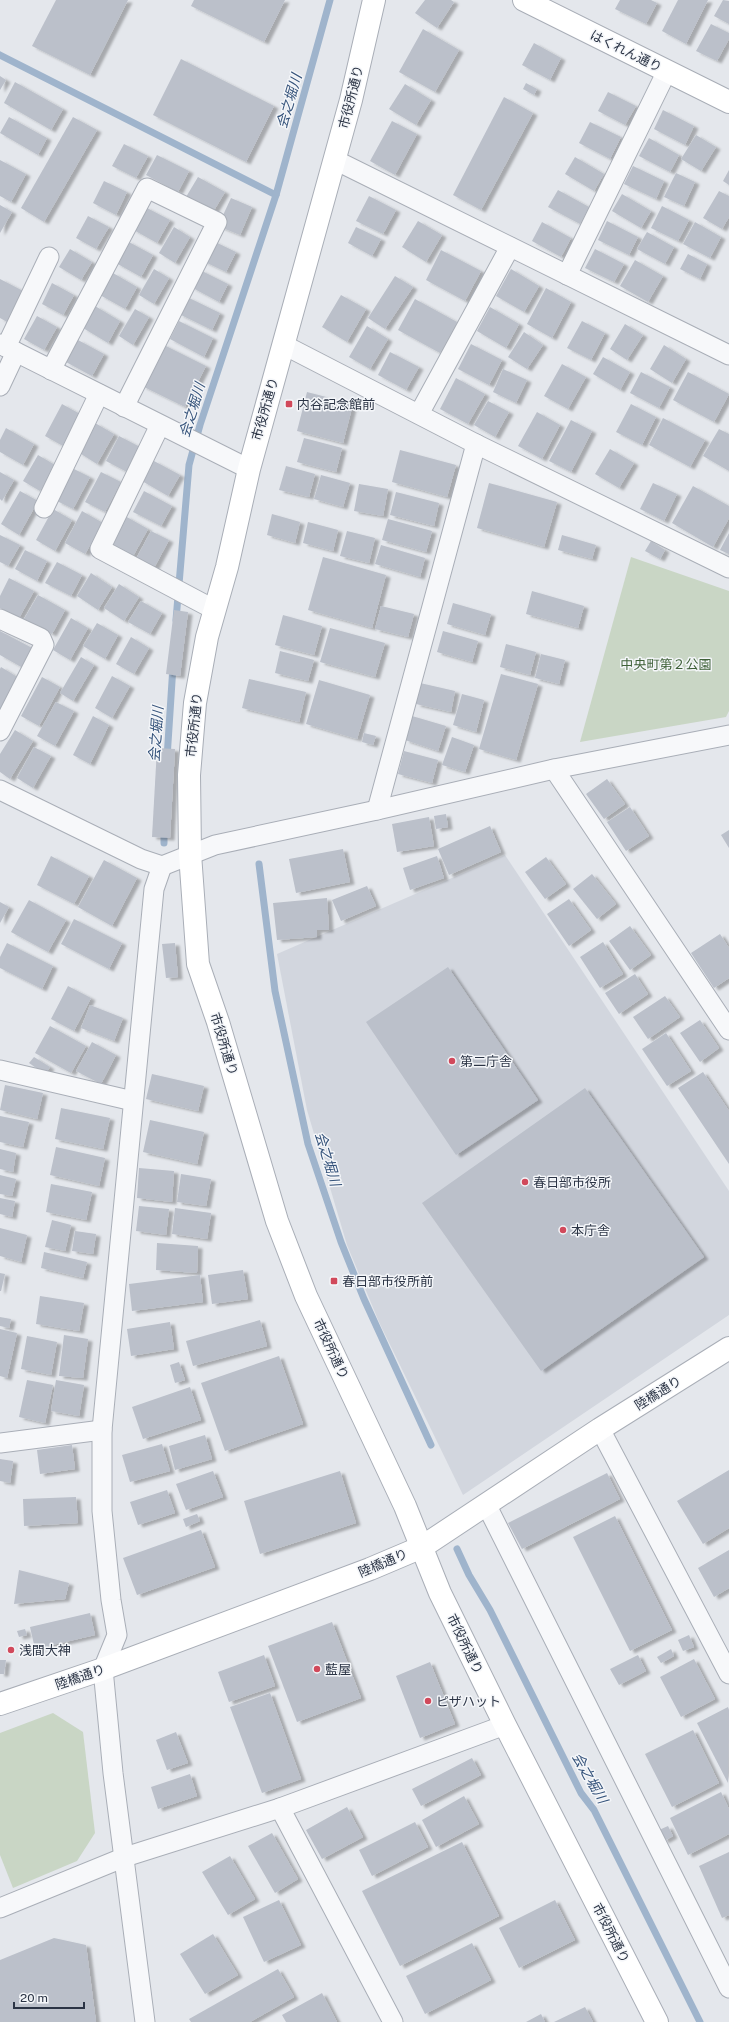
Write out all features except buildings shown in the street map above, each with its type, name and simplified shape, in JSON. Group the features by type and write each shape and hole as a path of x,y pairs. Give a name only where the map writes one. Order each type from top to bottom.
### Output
{"street":[{"name":"市役所通り","path":"374,0 335,160 249,469 227,567 207,637 196,703 189,775 190,854 198,964 218,1022 277,1221 306,1296 405,1506 440,1593 505,1725 657,2022"},
{"name":"はくれん通り","path":"524,0 729,102"},
{"path":"567,275 667,71"},
{"path":"335,160 729,355"},
{"path":"51,370 147,188 217,222 124,407"},
{"path":"420,414 510,247"},
{"path":"0,386 7,348 49,258"},
{"path":"284,345 476,444 729,568"},
{"path":"7,348 249,469"},
{"path":"44,508 99,394"},
{"path":"160,425 100,549 215,610"},
{"path":"377,810 476,444"},
{"path":"0,619 42,638 44,645 0,731"},
{"path":"0,790 141,859 162,866 215,845 377,810 554,769 729,735"},
{"path":"554,769 729,1030"},
{"path":"145,2022 113,1773 103,1669 117,1635 111,1600 102,1511 102,1430 154,889 162,866"},
{"path":"0,1070 133,1101"},
{"name":"陸橋通り","path":"0,1704 103,1669 370,1569 422,1547 600,1429 729,1348"},
{"path":"600,1429 729,1674"},
{"path":"0,1442 102,1430"},
{"path":"480,1508 729,1988"},
{"path":"0,1908 125,1857 280,1808 505,1725"},
{"path":"280,1808 393,2022"}],"shaded area":[{"name":"春日部市役所","path":"505,855 729,1191 729,1315 463,1495 379,1322 347,1245 307,1110 277,954"}],"green space":[{"name":"中央町第２公園","path":"631,557 729,591 729,711 726,717 580,742"},
{"path":"53,1713 83,1732 95,1833 77,1861 13,1888 0,1855 0,1733"}],"waterway":[{"name":"会之堀川","path":"176,620 189,465 200,425 276,195 330,0"},
{"path":"0,55 276,195"},
{"name":"会之堀川","path":"167,758 173,666"},
{"name":"会之堀川","path":"164,828 164,843"},
{"name":"会之堀川","path":"259,864 275,991 308,1144 341,1242 364,1299 431,1445"},
{"name":"会之堀川","path":"457,1549 469,1575 490,1610 581,1793 594,1810 700,2022"}],"place":[{"name":"内谷記念館前","path":"289,404"},
{"name":"第二庁舎","path":"452,1061"},
{"name":"春日部市役所","path":"525,1182"},
{"name":"本庁舎","path":"563,1230"},
{"name":"春日部市役所前","path":"334,1281"},
{"name":"浅間大神","path":"11,1650"},
{"name":"藍屋","path":"317,1669"},
{"name":"ピザハット","path":"428,1701"}]}
